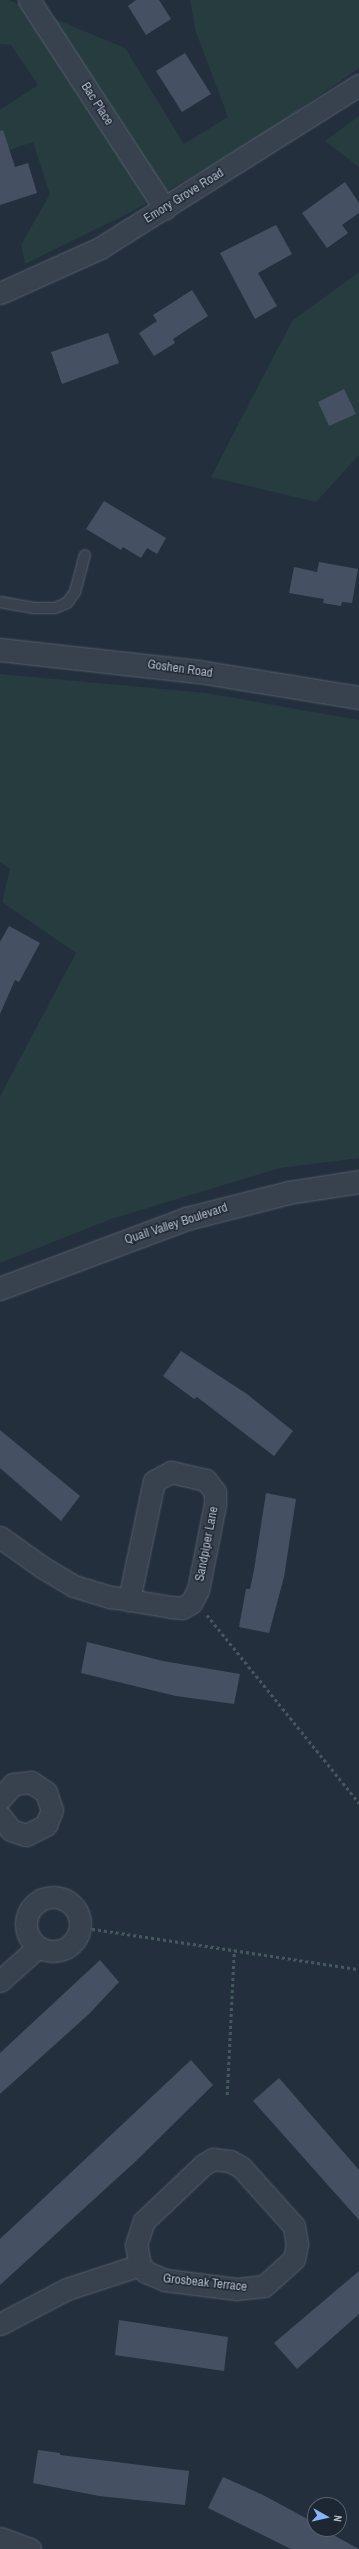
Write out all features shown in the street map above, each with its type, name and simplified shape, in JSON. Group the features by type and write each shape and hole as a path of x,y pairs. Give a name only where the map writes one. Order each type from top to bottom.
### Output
{"street":[{"name":"Bac Place","path":"29,0 165,209"},
{"name":"Emory Grove Road","path":"0,293 100,248 165,209 359,85"},
{"name":"Goshen Road","path":"0,650 199,672 359,698"},
{"name":"Quail Valley Boulevard","path":"0,1289 187,1219 289,1194 359,1182"},
{"name":"Sandpiper Lane","path":"0,1537 42,1567 74,1586 129,1600 179,1608 194,1600 201,1575 215,1492 212,1484 202,1478 171,1472 160,1475 153,1483 129,1600"},
{"path":"0,1799 13,1784 31,1782 46,1792 52,1810 46,1825 26,1835 11,1830 0,1816"},
{"path":"59,1898 70,1904 78,1913 80,1927 74,1941 61,1950 38,1947 29,1936 27,1920 32,1909 41,1901 59,1898"},
{"path":"0,1981 38,1947"},
{"name":"Grosbeak Terrace","path":"213,2159 230,2161 241,2167 286,2215 296,2231 297,2244 292,2262 270,2284 258,2288 238,2289 165,2280 146,2272 140,2265 136,2245 144,2221 203,2165 213,2159"},
{"path":"0,2324 66,2289 140,2265"},
{"path":"0,2538 30,2549"}],"lane":[{"path":"0,602 34,608 67,603 75,592 85,556"}],"path":[{"path":"194,1600 359,1802"},
{"path":"80,1927 359,1969"},
{"path":"227,2095 234,1950"}],"green space":[{"path":"0,0 9,0 125,48 184,144 228,117 196,32 190,0 359,0 359,68 270,130 133,211 25,264 21,245 50,194 33,142 0,153 0,110 38,85 11,45 0,44"},
{"path":"359,116 359,167 325,141"},
{"path":"359,272 359,455 316,502 211,477 292,321"},
{"path":"0,674 206,693 359,720 359,1158 280,1168 111,1219 0,1263 0,1096 76,953 2,902 10,869 0,862"}],"building":[{"path":"136,0 159,0 171,19 146,35 128,6"},
{"path":"185,53 211,94 182,112 156,71"},
{"path":"3,130 15,167 28,163 37,193 0,205 0,131"},
{"path":"345,182 359,203 359,213 342,225 348,233 327,248 302,213"},
{"path":"276,225 292,254 258,273 277,306 255,319 220,253"},
{"path":"192,290 208,316 173,339 175,343 154,356 139,333 157,321 153,315"},
{"path":"108,333 119,363 62,384 51,352"},
{"path":"344,389 356,414 329,426 318,402"},
{"path":"104,501 166,538 157,554 147,548 141,558 123,547 121,550 86,529"},
{"path":"319,562 358,569 352,603 342,602 341,606 323,603 324,599 289,593 294,567 317,572"},
{"path":"9,926 40,943 19,982 15,980 0,1014 0,942"},
{"path":"181,1351 247,1394 293,1431 274,1456 197,1397 194,1399 163,1376"},
{"path":"0,1430 80,1496 61,1521 0,1468"},
{"path":"266,1493 296,1499 284,1577 269,1633 239,1627 246,1589 250,1589 254,1570"},
{"path":"87,1642 163,1661 240,1674 234,1704 176,1696 81,1673"},
{"path":"100,1960 119,1982 89,2014 0,2094 0,2053"},
{"path":"191,2060 213,2085 136,2161 0,2285 0,2239"},
{"path":"279,2078 359,2170 359,2220 253,2101"},
{"path":"359,2271 359,2314 297,2369 274,2343"},
{"path":"119,2320 228,2337 224,2371 115,2355"},
{"path":"38,2450 60,2453 60,2455 189,2471 185,2505 99,2496 33,2483"},
{"path":"223,2477 263,2495 307,2519 307,2537 337,2537 359,2549 291,2549 208,2508"}]}
